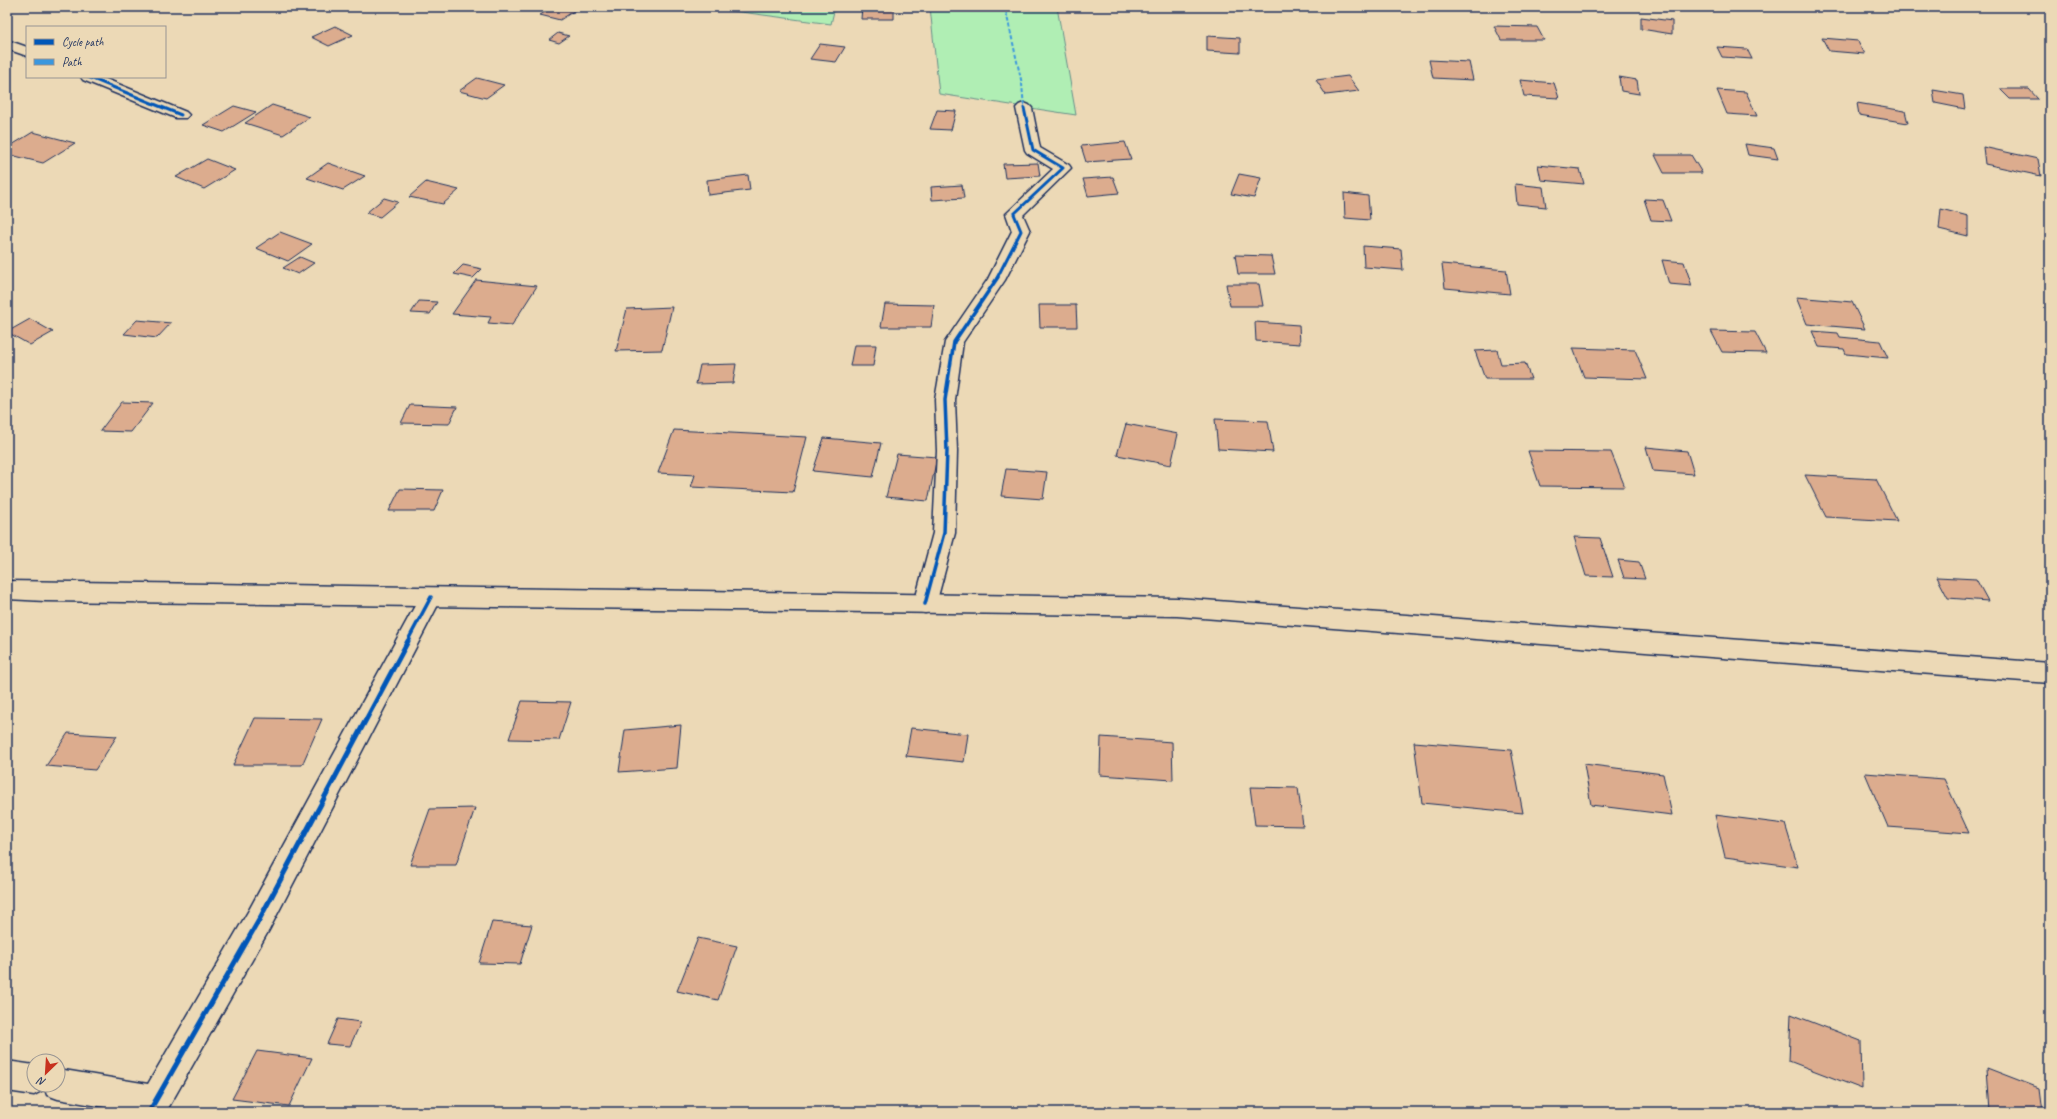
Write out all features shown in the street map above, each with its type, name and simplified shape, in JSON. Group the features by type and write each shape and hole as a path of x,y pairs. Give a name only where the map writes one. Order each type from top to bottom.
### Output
{"main road":[{"path":"7,44 26,52"},
{"path":"90,78 181,115"},
{"path":"925,604 944,533 947,451 945,400 954,342 996,280 1021,231 1014,214 1063,168 1034,150 1024,108"},
{"path":"7,590 52,592 1177,607 2050,673"},
{"path":"66,1086 152,1106 259,920 431,597"},
{"path":"7,1076 26,1079"}],"green space":[{"path":"703,7 835,7 831,24"},
{"path":"930,7 1057,7 1076,115 939,94"}],"building":[{"path":"553,7 580,7 560,20 540,15"},
{"path":"862,7 894,7 894,19 861,19"},
{"path":"1641,17 1672,21 1672,34 1641,29"},
{"path":"335,26 353,35 329,46 311,37"},
{"path":"1494,26 1537,27 1544,40 1501,40"},
{"path":"558,33 569,36 559,43 549,40"},
{"path":"1207,36 1240,38 1240,53 1207,51"},
{"path":"1822,38 1858,41 1865,54 1829,51"},
{"path":"820,44 845,47 836,62 810,59"},
{"path":"1717,47 1747,49 1752,59 1722,57"},
{"path":"1429,60 1469,62 1473,80 1433,78"},
{"path":"1348,76 1359,91 1326,95 1316,80"},
{"path":"1619,77 1637,80 1639,94 1621,91"},
{"path":"477,78 504,85 486,98 459,91"},
{"path":"1520,80 1554,83 1559,98 1524,96"},
{"path":"2000,89 2029,89 2038,99 2010,99"},
{"path":"1717,90 1746,92 1757,116 1727,114"},
{"path":"1933,90 1963,95 1965,109 1935,103"},
{"path":"1857,103 1905,111 1908,123 1859,115"},
{"path":"272,105 310,117 283,135 245,123"},
{"path":"234,106 256,112 224,132 203,125"},
{"path":"937,110 956,111 951,130 930,129"},
{"path":"33,132 75,143 43,163 7,154 7,148"},
{"path":"1125,142 1131,159 1086,162 1081,146"},
{"path":"1745,144 1774,148 1778,159 1748,155"},
{"path":"1983,147 2038,159 2041,176 1985,164"},
{"path":"1655,155 1691,155 1702,173 1664,173"},
{"path":"207,159 235,170 204,189 176,177"},
{"path":"328,163 365,176 343,190 307,178"},
{"path":"1038,163 1040,176 1005,178 1003,164"},
{"path":"1538,165 1580,169 1584,184 1541,180"},
{"path":"1239,174 1261,178 1254,198 1231,194"},
{"path":"748,175 750,190 708,195 707,180"},
{"path":"1113,177 1119,193 1088,196 1083,179"},
{"path":"426,182 459,190 443,204 409,197"},
{"path":"1515,184 1543,187 1546,207 1517,204"},
{"path":"962,185 964,198 932,200 931,187"},
{"path":"1344,193 1368,196 1370,220 1345,218"},
{"path":"384,198 398,202 380,217 366,213"},
{"path":"1644,199 1663,200 1671,221 1651,220"},
{"path":"1941,209 1968,216 1968,236 1939,229"},
{"path":"280,232 312,244 288,261 256,248"},
{"path":"1363,246 1401,249 1403,270 1364,267"},
{"path":"1235,255 1271,256 1275,274 1238,274"},
{"path":"300,257 314,263 298,274 283,268"},
{"path":"1662,260 1684,262 1692,286 1669,284"},
{"path":"1442,264 1506,270 1510,294 1445,288"},
{"path":"463,265 482,269 473,278 454,274"},
{"path":"476,280 537,286 512,325 488,323 491,317 452,314"},
{"path":"1226,284 1259,284 1263,306 1230,306"},
{"path":"1796,297 1852,302 1865,329 1807,324"},
{"path":"419,301 437,302 430,314 411,313"},
{"path":"885,304 934,305 931,327 881,327"},
{"path":"1039,305 1076,305 1077,327 1040,327"},
{"path":"672,307 662,350 616,351 627,309"},
{"path":"30,319 53,332 30,345 7,332"},
{"path":"137,320 171,323 157,338 124,334"},
{"path":"1255,322 1299,325 1300,344 1256,341"},
{"path":"1711,331 1755,332 1766,353 1722,352"},
{"path":"1812,331 1838,333 1840,337 1880,341 1888,358 1846,354 1844,349 1819,347"},
{"path":"854,345 876,345 873,366 850,366"},
{"path":"1573,348 1635,350 1647,379 1584,377"},
{"path":"1497,350 1501,364 1525,363 1531,379 1485,379 1475,351"},
{"path":"736,364 733,383 696,384 700,365"},
{"path":"122,402 153,403 131,432 100,431"},
{"path":"410,405 457,407 449,424 401,423"},
{"path":"1215,419 1268,421 1273,452 1218,449"},
{"path":"1126,424 1178,434 1171,465 1117,455"},
{"path":"674,430 807,437 793,492 691,487 695,475 658,473"},
{"path":"824,438 881,443 873,477 813,471"},
{"path":"1646,447 1687,451 1694,474 1653,471"},
{"path":"1528,451 1611,452 1625,487 1540,486"},
{"path":"897,454 937,457 928,501 886,497"},
{"path":"1006,469 1047,472 1043,499 1001,496"},
{"path":"1805,475 1876,479 1897,521 1826,517"},
{"path":"400,489 443,490 434,511 389,511"},
{"path":"1574,537 1600,538 1613,577 1586,576"},
{"path":"1618,560 1639,562 1645,579 1624,578"},
{"path":"1937,577 1976,579 1988,601 1948,598"},
{"path":"522,701 571,702 559,740 509,739"},
{"path":"255,718 322,719 302,765 233,765"},
{"path":"681,725 677,768 619,772 625,730"},
{"path":"911,728 968,734 964,762 906,756"},
{"path":"68,733 117,736 95,770 46,766"},
{"path":"1101,737 1172,742 1173,780 1100,775"},
{"path":"1414,742 1511,750 1523,813 1422,803"},
{"path":"1584,764 1663,774 1672,815 1591,805"},
{"path":"1865,773 1944,779 1969,833 1888,827"},
{"path":"1250,787 1298,788 1303,826 1255,825"},
{"path":"475,808 456,865 410,865 430,809"},
{"path":"1715,815 1785,824 1798,867 1725,857"},
{"path":"492,922 532,925 520,964 479,963"},
{"path":"698,938 737,946 718,1000 677,991"},
{"path":"1791,1014 1861,1041 1862,1089 1789,1061"},
{"path":"338,1019 361,1022 350,1046 327,1044"},
{"path":"257,1051 312,1058 289,1106 232,1099"},
{"path":"1987,1068 2039,1088 2042,1112 1990,1112"}],"marked path":[{"path":"1005,7 1022,84 1024,108"}],"cycle path":[{"path":"90,78 181,115"},
{"path":"925,604 944,533 947,451 945,400 954,342 996,280 1021,231 1014,214 1063,168 1033,150 1024,108"},
{"path":"149,1112 259,920 431,597"}]}
